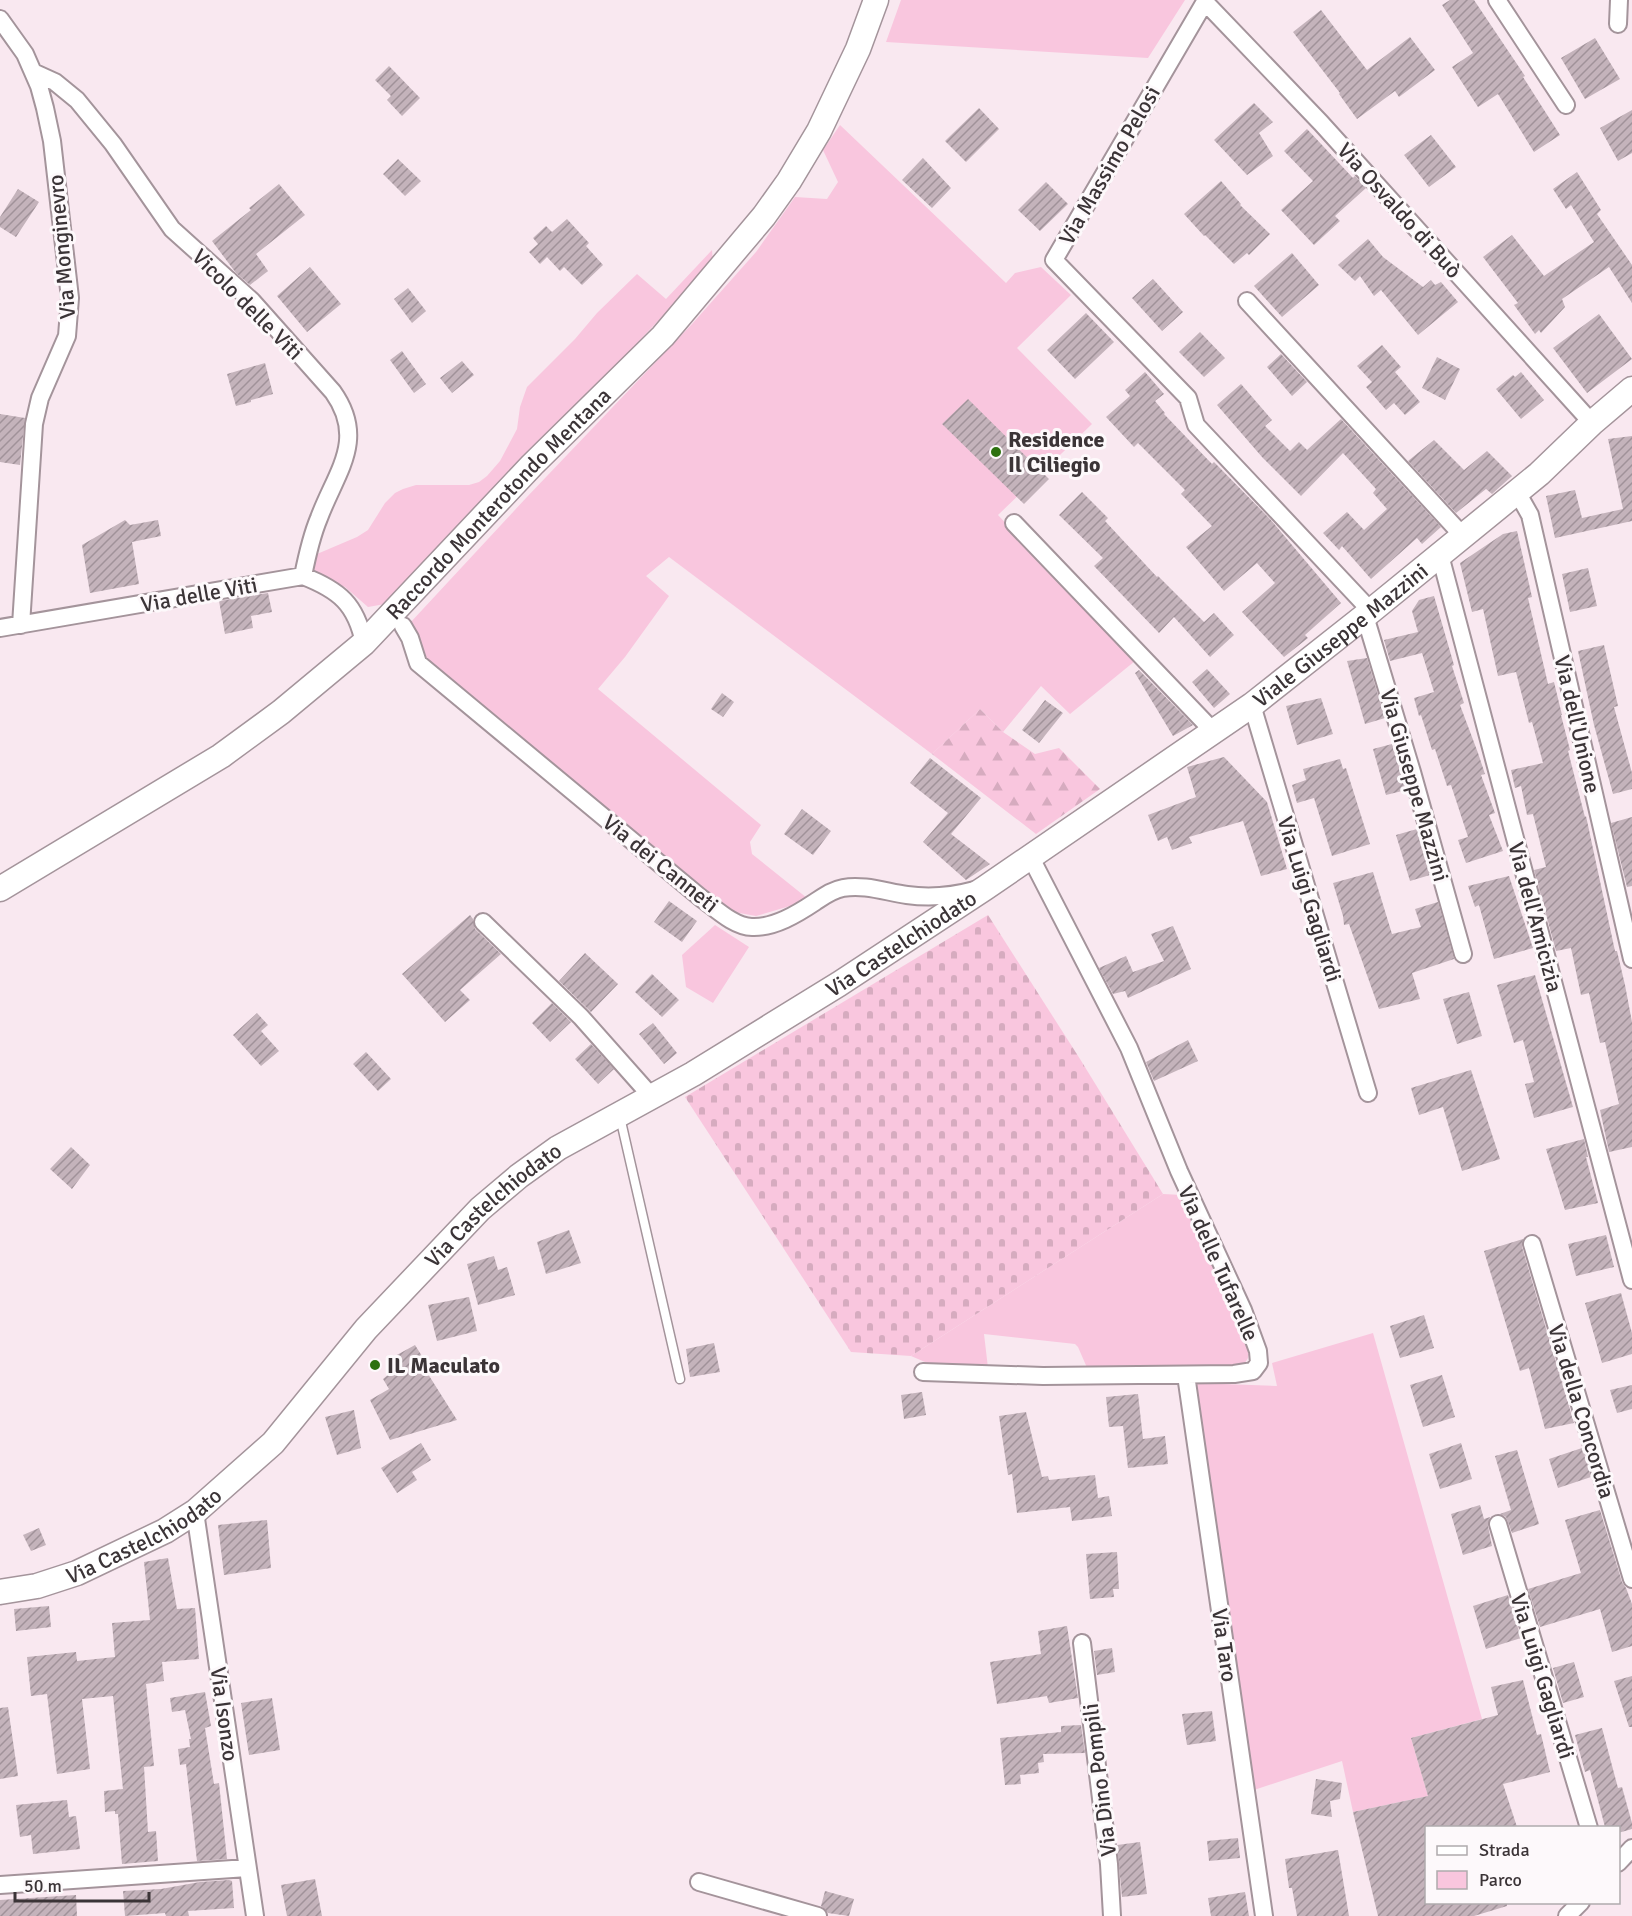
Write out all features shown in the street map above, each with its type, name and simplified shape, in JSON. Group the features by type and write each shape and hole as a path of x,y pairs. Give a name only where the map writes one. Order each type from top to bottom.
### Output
{"street":[{"name":"Raccordo Monterotondo Mentana","path":"0,889 221,756 281,712 364,643 532,465 663,336 764,216 789,181 828,112 858,49 876,0"},
{"path":"1497,0 1566,105"},
{"path":"1618,24 1619,0"},
{"name":"Via Osvaldo di Buò","path":"1205,1 1321,123 1592,423"},
{"name":"Via Massimo Pelosi","path":"1205,1 1054,260 1188,398 1196,425 1368,614"},
{"name":"Via Monginevro","path":"0,18 21,47 33,72 51,132 71,308 67,336 40,398 34,424 21,625"},
{"name":"Vicolo delle Viti","path":"33,72 62,88 82,106 113,144 172,229 252,301 341,404 348,424 348,448 316,525 303,576"},
{"path":"1247,301 1463,536"},
{"name":"Viale Giuseppe Mazzini","path":"1030,856 1252,705 1368,614 1539,474 1592,423 1632,389"},
{"name":"Via dell'Unione","path":"1517,492 1530,515 1632,959"},
{"path":"1014,523 1214,732"},
{"name":"Via dell'Amicizia","path":"1440,555 1632,1280"},
{"path":"303,576 328,586 344,599 358,620 364,643"},
{"name":"Via delle Viti","path":"0,628 303,576"},
{"name":"Via Giuseppe Mazzini","path":"1368,614 1463,954"},
{"name":"Via dei Canneti","path":"403,626 410,638 418,663 701,898 740,924 756,927 777,922 829,893 846,887 864,887 921,896 958,894 985,888"},
{"name":"Via Luigi Gagliardi","path":"1252,705 1368,1093"},
{"name":"Via Castelchiodato","path":"0,1592 38,1586 77,1573 165,1531 195,1512 258,1457 286,1429 366,1329 480,1209 512,1181 543,1158 693,1074 839,984 1030,856"},
{"name":"Via delle Tufarelle","path":"923,1372 1043,1376 1243,1374 1253,1371 1259,1363 1258,1351 1243,1310 1179,1171 1129,1048 1030,856"},
{"path":"483,922 581,1017 652,1097"},
{"name":"Via della Concordia","path":"1532,1244 1632,1579"},
{"name":"Via Taro","path":"1185,1375 1264,1916"},
{"name":"Via Isonzo","path":"195,1512 255,1916"},
{"name":"Via Luigi Gagliardi","path":"1498,1524 1589,1826"},
{"name":"Via Dino Pompili","path":"1082,1643 1109,1864 1112,1916"},
{"path":"1620,1861 1632,1848"},
{"path":"0,1885 248,1868"},
{"path":"699,1882 818,1916"},
{"path":"1567,1916 1579,1904"}],"lane":[{"path":"620,1114 680,1379"}],"green space":[{"path":"901,0 1185,0 1148,58 886,42"},
{"path":"840,125 1006,283 1015,273 1041,267 1071,295 1017,348 1092,424 998,515 1135,661 1070,714 1041,686 1003,732 980,709 932,754 669,557 646,576 669,596 625,657 598,689 761,825 750,842 752,854 807,898 790,906 756,916 734,912 420,658 410,623 692,324 756,252 795,197 827,199 838,182 823,150"},
{"path":"712,250 713,263 398,595 385,604 368,607 345,587 317,576 312,565 317,554 368,530 385,503 395,493 416,485 469,485 487,476 500,461 517,429 520,407 527,387 575,339 597,313 637,274 666,299"},
{"path":"980,709 1003,732 1035,754 1059,748 1100,789 1036,834 932,754"},
{"path":"988,915 1163,1194 911,1356 851,1352 685,1097"},
{"path":"715,925 749,947 713,1003 686,987 682,955"},
{"path":"1163,1194 1182,1195 1250,1350 1243,1366 1088,1370 1075,1344 984,1334 988,1368 932,1365 911,1356"},
{"path":"1373,1333 1482,1719 1411,1738 1428,1796 1353,1812 1342,1761 1254,1790 1196,1383 1277,1386 1272,1363"}],"building":[{"path":"1450,0 1474,0 1525,76 1523,77 1560,135 1534,152 1498,94 1478,107 1452,67 1473,53 1442,5"},
{"path":"1321,10 1367,70 1410,37 1435,70 1399,97 1395,91 1357,119 1293,32"},
{"path":"1595,38 1620,79 1585,99 1561,58"},
{"path":"389,66 420,98 402,116 387,100 391,96 375,80"},
{"path":"1254,103 1273,122 1259,133 1273,156 1247,175 1214,140"},
{"path":"979,108 999,129 966,162 945,141"},
{"path":"1632,110 1632,153 1618,161 1600,128"},
{"path":"1307,129 1353,178 1355,176 1366,188 1335,216 1340,221 1314,245 1281,210 1313,181 1284,151"},
{"path":"1431,135 1456,167 1429,187 1404,155"},
{"path":"923,158 951,188 932,208 902,180"},
{"path":"398,159 421,181 405,196 383,174"},
{"path":"1577,172 1601,210 1597,214 1632,265 1632,303 1609,267 1562,299 1565,307 1541,333 1539,330 1535,334 1514,305 1518,303 1483,257 1512,235 1544,276 1594,242 1571,205 1566,209 1553,189"},
{"path":"1221,181 1240,205 1270,234 1249,255 1247,253 1234,264 1184,214"},
{"path":"1046,182 1068,204 1040,231 1018,210"},
{"path":"279,184 305,215 256,254 268,271 250,285 236,273 212,241"},
{"path":"18,189 39,202 16,237 0,227 0,217"},
{"path":"567,219 589,243 586,246 603,265 582,285 564,267 560,271 547,257 540,264 529,252 538,244 533,238 546,226 552,232"},
{"path":"1368,239 1383,257 1423,287 1431,280 1435,285 1441,282 1458,302 1418,335 1381,290 1374,296 1360,276 1355,281 1338,265"},
{"path":"1292,253 1319,285 1282,317 1254,286"},
{"path":"310,267 341,304 307,332 277,296"},
{"path":"1153,279 1183,312 1162,331 1132,298"},
{"path":"408,288 426,311 412,323 394,299"},
{"path":"1086,313 1114,342 1075,379 1047,350"},
{"path":"1599,314 1632,359 1587,393 1553,348"},
{"path":"1200,332 1225,358 1204,377 1179,352"},
{"path":"1382,345 1401,367 1395,372 1420,402 1405,415 1394,403 1386,410 1366,387 1372,382 1357,366"},
{"path":"402,351 426,384 414,393 390,360"},
{"path":"1281,354 1307,382 1292,396 1267,367"},
{"path":"1437,357 1460,369 1445,400 1422,388"},
{"path":"462,361 474,375 452,393 440,378"},
{"path":"265,363 273,394 236,406 227,374"},
{"path":"1145,372 1164,394 1155,401 1164,414 1270,519 1341,603 1305,635 1308,638 1284,657 1242,612 1275,583 1257,563 1224,591 1186,547 1212,526 1181,494 1185,490 1138,443 1134,447 1106,417 1130,396 1125,390"},
{"path":"1521,372 1544,400 1521,419 1496,389 1513,375 1515,377"},
{"path":"1241,384 1272,420 1265,426 1290,451 1299,442 1307,450 1341,419 1441,527 1422,544 1417,538 1371,579 1342,546 1339,550 1323,533 1347,512 1364,530 1387,509 1373,493 1376,489 1343,453 1301,496 1262,457 1217,405"},
{"name":"Residence Il Ciliegio","path":"968,399 1049,479 1024,504 942,424"},
{"path":"0,414 25,418 20,465 0,462"},
{"path":"1632,436 1632,521 1555,538 1546,496 1575,490 1582,518 1623,509 1608,439"},
{"path":"1434,440 1464,470 1487,451 1512,476 1492,494 1486,489 1456,513 1408,461"},
{"path":"1082,492 1108,518 1105,521 1157,577 1204,622 1214,613 1234,635 1210,657 1174,617 1159,633 1094,566 1103,558 1059,515"},
{"path":"125,520 130,525 158,520 161,536 132,542 139,584 90,593 82,545"},
{"path":"1517,531 1532,597 1528,598 1548,684 1554,682 1632,1022 1632,1147 1609,1152 1600,1110 1619,1104 1605,1042 1600,1043 1589,993 1581,995 1571,948 1556,951 1534,870 1546,867 1533,814 1527,815 1521,786 1515,788 1511,770 1543,763 1532,722 1529,723 1516,672 1498,676 1483,609 1472,612 1460,563 1503,534"},
{"path":"1588,568 1597,606 1570,612 1562,574"},
{"path":"268,593 272,612 251,616 253,628 225,634 219,601"},
{"path":"1434,596 1464,703 1460,705 1485,774 1481,775 1495,813 1489,815 1503,851 1466,863 1458,840 1468,837 1451,785 1447,786 1414,698 1434,692 1422,653 1390,661 1384,640 1418,632 1412,611 1419,600"},
{"path":"1604,645 1618,706 1614,707 1632,773 1632,789 1613,794 1594,725 1578,651"},
{"path":"1367,658 1385,718 1365,724 1347,661"},
{"path":"1207,669 1230,694 1214,708 1192,682"},
{"path":"1139,670 1193,725 1173,736 1135,673"},
{"path":"722,693 734,702 723,717 711,709"},
{"path":"1321,698 1333,734 1297,745 1286,706"},
{"path":"1045,700 1063,713 1039,743 1022,730"},
{"path":"1392,744 1406,790 1386,795 1373,749"},
{"path":"1224,757 1267,802 1287,869 1261,876 1243,821 1189,837 1192,843 1172,850 1167,837 1158,841 1148,815 1196,797 1187,767"},
{"path":"930,758 981,798 951,834 990,864 966,880 923,842 948,813 910,783"},
{"path":"1340,759 1343,769 1346,768 1370,844 1332,856 1314,798 1297,803 1292,785 1306,780 1303,769"},
{"path":"802,809 831,831 813,855 784,834"},
{"path":"1632,817 1632,886 1627,887 1611,823"},
{"path":"1417,829 1430,875 1410,881 1396,835"},
{"path":"1373,872 1392,934 1421,927 1415,909 1438,902 1454,959 1412,973 1420,999 1379,1009 1349,924 1344,925 1333,883"},
{"path":"1509,876 1533,948 1494,959 1479,905 1475,907 1468,886"},
{"path":"669,901 697,921 682,942 654,922"},
{"path":"470,915 475,929 501,954 460,990 470,1000 445,1022 402,974"},
{"path":"1173,926 1191,969 1128,998 1125,991 1113,994 1099,968 1126,956 1133,972 1164,961 1151,934"},
{"path":"585,953 618,984 591,1012 559,981"},
{"path":"652,974 679,1000 662,1017 635,992"},
{"path":"1535,975 1573,1107 1534,1118 1525,1084 1534,1082 1523,1040 1514,1043 1497,985"},
{"path":"1469,992 1482,1036 1457,1044 1443,999"},
{"path":"552,1003 571,1022 550,1042 532,1023"},
{"path":"257,1013 268,1025 261,1031 279,1051 261,1066 233,1035"},
{"path":"653,1023 677,1053 664,1064 639,1034"},
{"path":"1188,1040 1198,1061 1154,1081 1146,1062"},
{"path":"591,1044 614,1069 598,1084 575,1059"},
{"path":"366,1052 391,1079 378,1091 353,1064"},
{"path":"1471,1070 1500,1159 1462,1171 1443,1107 1419,1115 1411,1088"},
{"path":"1584,1139 1588,1157 1586,1157 1598,1203 1565,1210 1546,1149"},
{"path":"71,1147 90,1165 72,1189 50,1169"},
{"path":"569,1230 581,1263 546,1274 537,1242"},
{"path":"1606,1235 1614,1267 1576,1276 1568,1244"},
{"path":"1523,1239 1522,1247 1574,1423 1545,1429 1529,1368 1520,1371 1484,1251"},
{"path":"494,1256 498,1270 507,1267 515,1295 478,1305 467,1264"},
{"path":"1621,1293 1632,1333 1632,1354 1602,1363 1585,1303"},
{"path":"469,1297 477,1331 437,1341 428,1305"},
{"path":"1424,1315 1434,1348 1400,1358 1390,1326"},
{"path":"714,1343 720,1372 690,1377 686,1349"},
{"path":"415,1345 432,1372 428,1374 457,1420 390,1440 370,1400 389,1389 383,1379 400,1365 395,1356"},
{"path":"1442,1375 1455,1417 1423,1427 1410,1385"},
{"path":"1632,1385 1632,1409 1617,1413 1610,1390"},
{"path":"922,1392 926,1415 904,1419 901,1395"},
{"path":"1138,1394 1143,1439 1165,1436 1168,1464 1128,1468 1123,1426 1109,1427 1106,1397"},
{"path":"354,1410 361,1448 337,1455 325,1417"},
{"path":"1026,1412 1042,1477 1048,1476 1049,1480 1095,1475 1098,1498 1109,1496 1112,1516 1072,1521 1070,1507 1017,1513 1012,1474 1008,1475 999,1416"},
{"path":"421,1443 431,1460 412,1472 417,1480 397,1493 381,1468"},
{"path":"1461,1443 1472,1479 1440,1489 1429,1454"},
{"path":"1582,1448 1591,1477 1558,1488 1549,1459"},
{"path":"1517,1450 1539,1524 1512,1533 1506,1517 1500,1514 1511,1510 1495,1456"},
{"path":"1480,1505 1484,1519 1490,1517 1488,1526 1492,1546 1463,1555 1451,1514"},
{"path":"1600,1510 1622,1582 1632,1604 1632,1646 1612,1652 1600,1609 1540,1627 1528,1589 1581,1573 1565,1520"},
{"path":"267,1520 271,1568 224,1575 218,1525"},
{"path":"39,1528 46,1545 31,1551 23,1535"},
{"path":"1117,1552 1119,1589 1113,1589 1114,1597 1090,1599 1086,1554"},
{"path":"168,1558 177,1609 195,1608 199,1659 162,1662 164,1681 146,1684 154,1766 144,1767 148,1832 156,1831 158,1861 122,1864 118,1814 115,1814 115,1811 105,1812 104,1791 123,1789 113,1696 82,1699 90,1769 57,1774 47,1694 31,1696 27,1657 76,1652 77,1661 115,1657 112,1623 150,1620 144,1562"},
{"path":"1508,1595 1521,1638 1486,1649 1473,1606"},
{"path":"49,1606 51,1627 16,1631 14,1609"},
{"path":"1067,1626 1078,1698 1049,1703 1047,1696 997,1704 990,1662 1041,1654 1038,1631"},
{"path":"1112,1648 1115,1672 1097,1675 1094,1651"},
{"path":"1574,1662 1584,1697 1563,1703 1553,1668"},
{"path":"1632,1676 1632,1727 1629,1727 1614,1681"},
{"path":"1523,1680 1537,1735 1541,1734 1550,1772 1503,1784 1517,1826 1425,1826 1425,1904 1507,1904 1507,1906 1474,1916 1378,1916 1353,1812 1428,1796 1411,1738 1498,1715 1491,1687"},
{"path":"205,1692 211,1726 205,1728 214,1784 219,1783 227,1859 197,1861 186,1764 180,1765 178,1749 190,1747 189,1739 191,1739 185,1710 172,1712 170,1698"},
{"path":"272,1698 280,1750 249,1755 241,1703"},
{"path":"8,1707 18,1776 0,1779 0,1708"},
{"path":"1212,1711 1216,1741 1187,1745 1182,1714"},
{"path":"1081,1725 1085,1753 1043,1754 1044,1762 1038,1763 1039,1773 1020,1775 1021,1784 1005,1785 1000,1738 1061,1732 1061,1726"},
{"path":"1602,1728 1618,1788 1622,1787 1632,1829 1620,1832 1620,1826 1605,1826 1590,1770 1585,1772 1575,1735"},
{"path":"1316,1779 1342,1783 1340,1799 1330,1801 1332,1817 1311,1814"},
{"path":"67,1800 69,1817 76,1816 80,1849 33,1854 31,1835 20,1837 16,1805"},
{"path":"1238,1838 1240,1858 1209,1861 1207,1841"},
{"path":"1140,1842 1147,1894 1122,1897 1117,1845"},
{"path":"1338,1850 1349,1916 1297,1916 1292,1888 1289,1888 1285,1859"},
{"path":"315,1879 322,1916 287,1916 281,1885"},
{"path":"232,1881 234,1908 188,1911 189,1916 166,1916 165,1913 125,1916 123,1891 161,1889 200,1882"},
{"path":"825,1891 854,1899 849,1916 828,1913 821,1906"},
{"path":"1245,1892 1249,1916 1211,1916 1208,1898"},
{"path":"76,1895 77,1916 0,1916 0,1900"}],"place":[{"name":"Residence Il Ciliegio","path":"996,452"},
{"name":"IL Maculato","path":"375,1365"}]}
